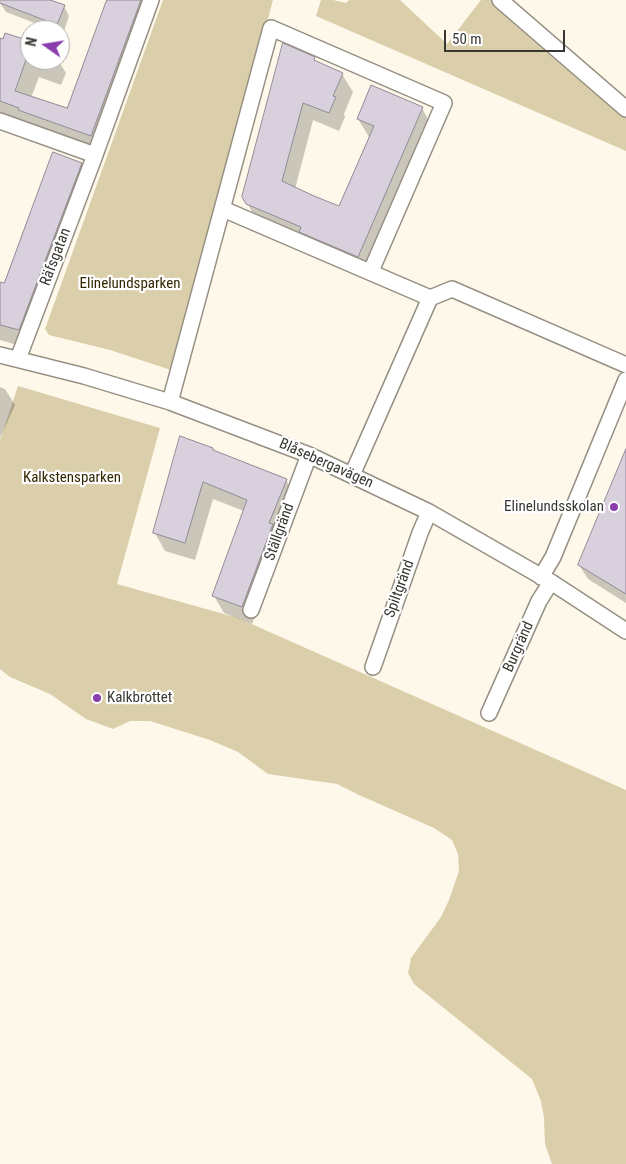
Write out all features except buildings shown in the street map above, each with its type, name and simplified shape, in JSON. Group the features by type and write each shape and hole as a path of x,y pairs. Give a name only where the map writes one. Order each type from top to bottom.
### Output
{"street":[{"name":"Räfsgatan","path":"18,360 151,0"},
{"path":"500,0 626,109"},
{"path":"170,402 271,28 444,103 371,271"},
{"path":"0,121 95,155"},
{"path":"223,209 371,271 430,298 452,290 626,365"},
{"path":"352,475 430,298"},
{"name":"Blåsebergavägen","path":"0,355 170,402 310,455 429,512 546,579 626,631"},
{"name":"Burgränd","path":"489,713 540,601 552,557 626,380"},
{"name":"Ställgränd","path":"251,610 310,455"},
{"name":"Spiltgränd","path":"373,666 429,512"}],"green space":[{"name":"Elinelundsparken","path":"163,0 273,0 174,371 110,350 49,335 45,329"},
{"path":"321,0 346,3 349,0 400,0 447,44 481,0 503,0 626,109 626,151 316,16"},
{"name":"Kalkstensparken","path":"18,386 160,428 117,584 238,618 626,790 626,1164 552,1164 545,1144 541,1101 532,1079 414,984 408,973 411,958 441,917 459,871 458,854 452,840 434,828 337,784 268,774 238,752 210,740 150,721 130,721 113,729 86,719 50,694 10,677 0,669 0,440"}],"place":[{"name":"Elinelundsskolan","path":"614,507"},
{"name":"Kalkbrottet","path":"97,698"}]}
